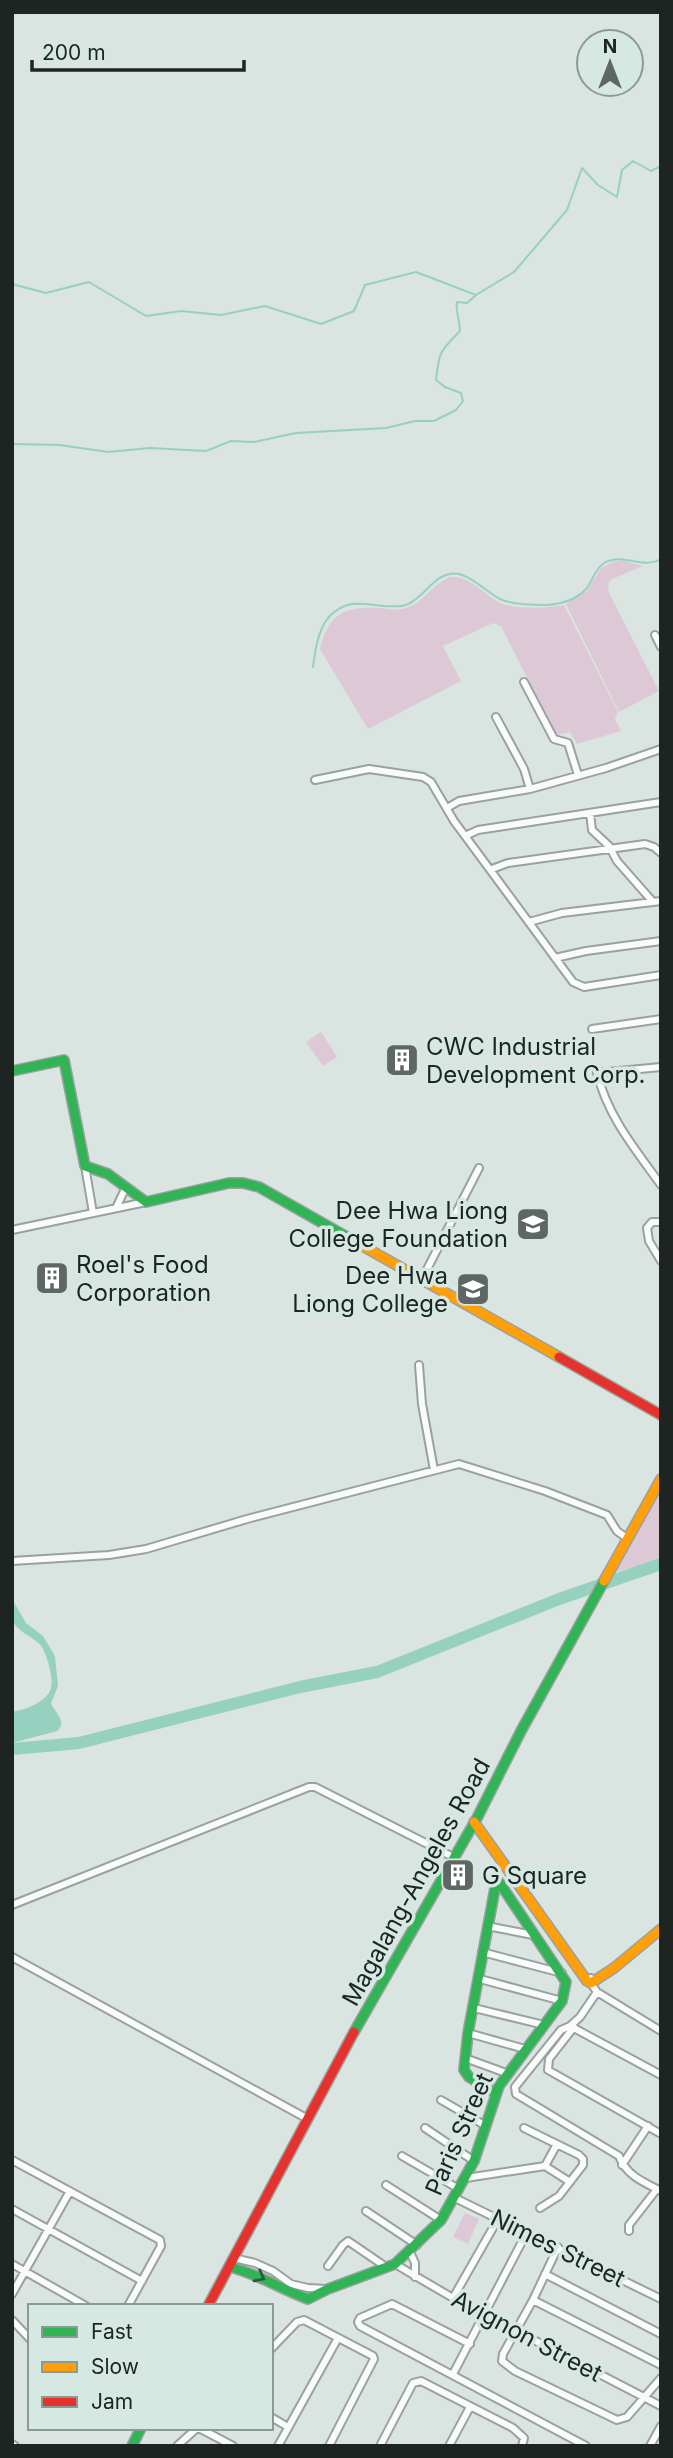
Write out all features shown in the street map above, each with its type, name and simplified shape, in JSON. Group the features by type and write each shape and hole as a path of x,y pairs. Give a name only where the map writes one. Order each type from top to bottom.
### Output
{"street":[{"path":"655,635 661,647"},
{"path":"524,682 554,739 568,743 578,775"},
{"path":"496,717 524,769 530,789"},
{"path":"447,808 459,801 530,789 661,749"},
{"path":"315,780 369,769 423,777 430,782 465,836 576,985 584,987 661,975"},
{"path":"465,836 478,830 661,802"},
{"path":"590,813 592,830 657,902"},
{"path":"492,869 508,863 645,844 661,853"},
{"path":"529,922 562,913 657,902"},
{"path":"555,958 661,941"},
{"path":"592,1029 661,1019"},
{"path":"12,1071 64,1060 93,1213"},
{"path":"661,1067 597,1073 603,1097 614,1119 661,1185"},
{"path":"85,1166 108,1174 146,1202"},
{"path":"421,1281 479,1168"},
{"path":"12,1230 229,1183 259,1187 661,1415"},
{"path":"116,1208 126,1187"},
{"path":"661,1222 652,1222 647,1228 649,1241 661,1261"},
{"path":"419,1365 422,1404 434,1470"},
{"path":"12,1561 109,1555 146,1549 247,1518 461,1465 545,1491 607,1515 617,1531 628,1539"},
{"name":"Magalang-Angeles Road","path":"209,2304 306,2118 475,1820 521,1731 661,1479"},
{"path":"12,1905 309,1787 316,1787 453,1857"},
{"path":"475,1820 594,1979 597,1992 661,2031"},
{"path":"480,1979 562,2001 566,1982 499,1882 496,1883 487,1926 465,2058 466,2073 496,2094"},
{"path":"487,1926 533,1935"},
{"path":"594,1979 661,1929"},
{"path":"482,1952 562,1973"},
{"path":"12,1956 306,2118"},
{"path":"597,1992 549,2059 548,2070 661,2134"},
{"name":"Paris Street","path":"232,2262 308,2299 328,2288 391,2266 414,2249 441,2220 466,2178 506,2073 562,2001"},
{"path":"474,2008 544,2025"},
{"path":"629,2231 629,2225 659,2190 631,2175 622,2165 619,2156 516,2094 515,2087 561,2030 572,2027 661,2075"},
{"path":"468,2033 525,2049"},
{"path":"465,2058 506,2073"},
{"path":"441,2101 486,2126"},
{"path":"622,2165 648,2126"},
{"path":"425,2128 474,2161"},
{"path":"524,2129 583,2159 583,2165 559,2196 540,2208"},
{"path":"545,2166 557,2144"},
{"name":"Nimes Street","path":"402,2156 498,2219 661,2299"},
{"path":"12,2160 160,2240 161,2246 129,2304"},
{"path":"466,2178 545,2166 570,2182"},
{"path":"386,2185 441,2220"},
{"path":"12,2294 70,2191"},
{"path":"12,2209 142,2281"},
{"path":"366,2211 414,2249 415,2277"},
{"path":"453,2298 498,2219"},
{"path":"453,2374 527,2232"},
{"name":"Avignon Street","path":"328,2266 348,2241 516,2332 661,2406"},
{"path":"558,2247 501,2358 502,2361 515,2371 617,2420 627,2417 661,2378"},
{"path":"12,2264 82,2304"},
{"path":"545,2274 661,2334"},
{"path":"533,2300 661,2365"},
{"path":"470,2344 392,2304 359,2319 360,2326 586,2446"},
{"path":"12,2320 28,2337"},
{"path":"273,2347 304,2320 373,2356 374,2359 329,2446"},
{"path":"278,2446 338,2338"},
{"path":"380,2446 414,2383 421,2381 513,2428 524,2438 522,2446"},
{"path":"449,2446 470,2407"},
{"path":"273,2418 288,2427"},
{"path":"650,2446 661,2426"},
{"path":"132,2446 140,2430"},
{"path":"177,2446 196,2430"},
{"path":"202,2430 233,2446"}],"shaded area":[{"path":"615,561 643,566 612,579 608,591 659,691 619,712 566,604 587,591 601,568"},
{"path":"450,577 470,582 504,605 531,608 564,605 618,712 615,719 621,731 577,744 570,732 556,735 501,626 493,623 443,646 461,681 368,729 320,649 323,637 333,620 348,611 412,606"},
{"path":"321,1032 337,1057 323,1066 306,1042"},
{"path":"661,1485 661,1559 613,1573"},
{"path":"12,1599 26,1623 43,1636 55,1656 58,1686 51,1703 60,1717 61,1724 57,1731 12,1743 12,1712 28,1708 43,1699 50,1691 52,1681 42,1647 13,1621"},
{"path":"465,2213 479,2219 468,2244 453,2237"}],"waterway":[{"path":"12,284 46,293 89,282 146,316 181,311 221,315 265,306 321,324 354,311 365,285 416,272 476,295 514,272 567,210 582,168 598,185 617,197 622,170 633,161 651,171 661,166"},
{"path":"12,444 60,445 108,452 150,448 206,451 231,441 254,442 296,433 386,428 415,421 434,421 456,410 463,401 461,393 436,380 437,370 442,352 460,331 457,302 467,303 476,295"},
{"path":"313,667 318,637 333,613 352,604 407,605 445,575 459,574 505,601 542,605 568,601 578,596 598,569 611,560 647,563 661,559"},
{"path":"12,1749 79,1743 300,1687 377,1672 559,1599 661,1564"}],"traffic: fast":[{"path":"12,1071 64,1060 85,1166 108,1174 146,1202 229,1183 243,1183 259,1187 354,1241"},
{"path":"354,2032 477,1818 521,1731 604,1581"},
{"path":"230,2267 308,2299 395,2264 441,2220 474,2161 499,2086 562,2001 566,1982 499,1882 496,1883 468,2033 464,2070 469,2077 496,2094"},
{"path":"132,2446 140,2430"}],"traffic: slow":[{"path":"354,1241 559,1357"},
{"path":"604,1581 661,1479"},
{"path":"474,1822 587,1981 591,1983 614,1968 661,1929"}],"traffic: jam":[{"path":"559,1357 661,1415"},
{"path":"209,2304 354,2032"}],"place":[{"name":"CWC Industrial Development Corp.","path":"402,1060"},
{"name":"Dee Hwa Liong College Foundation","path":"533,1224"},
{"name":"Roel's Food Corporation","path":"52,1278"},
{"name":"Dee Hwa Liong College","path":"473,1289"},
{"name":"G Square","path":"458,1875"}]}
